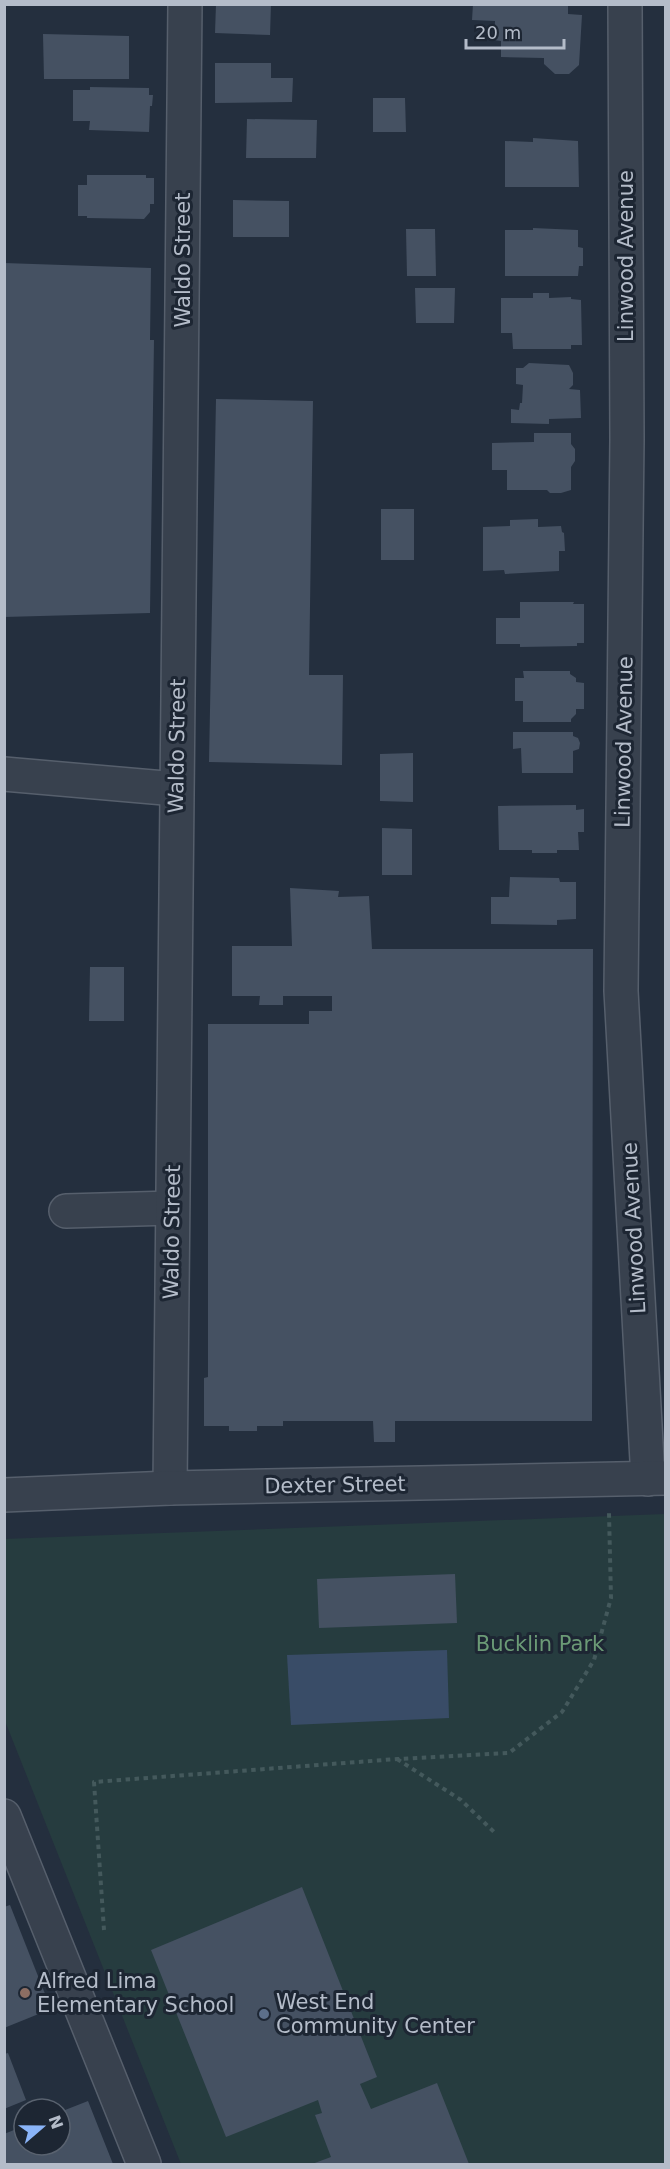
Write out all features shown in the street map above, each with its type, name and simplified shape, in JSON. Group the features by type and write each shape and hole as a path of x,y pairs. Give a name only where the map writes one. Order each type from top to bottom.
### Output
{"street":[{"name":"Waldo Street","path":"170,1488 185,4"},
{"name":"Linwood Avenue","path":"625,4 627,439 621,991 657,1479"},
{"path":"4,774 176,789"},
{"path":"66,1211 172,1208"},
{"name":"Dexter Street","path":"4,1495 170,1488 657,1479"},
{"path":"4,1816 144,2164"}],"path":[{"path":"104,1930 94,1782 397,1759 509,1753 562,1712 594,1660 611,1598 609,1513"},
{"path":"397,1759 461,1800 494,1832"}],"green space":[{"name":"Bucklin Park","path":"665,1514 665,2164 181,2164 5,1721 4,1539"}],"water":[{"path":"447,1650 449,1718 291,1725 287,1655"}],"building":[{"path":"216,4 271,4 270,35 215,33"},
{"path":"473,4 568,4 568,14 582,15 579,65 569,74 555,74 544,64 544,58 501,57 501,41 494,40 495,21 472,20"},
{"path":"43,34 129,36 129,79 44,79"},
{"path":"215,63 271,63 271,78 293,78 292,102 215,103"},
{"path":"90,87 149,88 149,95 153,95 152,106 150,106 149,132 89,130 90,121 73,121 73,90 90,90"},
{"path":"373,98 405,98 406,132 373,132"},
{"path":"247,119 317,120 316,158 246,158"},
{"path":"533,138 578,141 579,187 505,187 505,141 533,142"},
{"path":"87,175 146,175 146,178 154,178 154,204 150,204 150,212 144,219 78,216 78,185 87,185"},
{"path":"233,200 289,201 289,237 233,237"},
{"path":"533,228 578,230 578,247 583,248 583,266 579,266 578,276 505,276 505,230 533,230"},
{"path":"406,229 435,229 436,276 407,276"},
{"path":"4,263 151,268 150,340 154,340 150,613 4,617"},
{"path":"415,288 455,288 454,323 416,323"},
{"path":"533,293 549,293 549,298 571,297 571,299 581,300 582,345 571,345 571,349 513,349 512,333 501,333 501,298 533,298"},
{"path":"529,363 569,365 573,373 573,385 569,389 580,390 581,418 549,419 549,424 511,423 511,409 519,410 520,403 522,403 523,385 516,384 516,368 523,368"},
{"path":"216,399 313,401 309,675 343,675 342,765 209,762"},
{"path":"534,433 571,433 575,461 571,467 571,490 550,493 547,490 507,490 507,470 492,470 492,443 534,442"},
{"path":"381,509 414,509 414,560 381,560"},
{"path":"538,519 538,527 561,526 564,533 565,551 559,551 559,571 505,574 504,570 483,571 483,527 510,526 510,520"},
{"path":"520,602 584,604 584,643 577,643 577,646 520,647 520,644 496,644 496,618 520,618"},
{"path":"523,671 570,671 570,674 576,678 576,682 584,683 584,709 576,709 571,722 523,722 523,701 515,701 515,678 524,678"},
{"path":"513,732 573,732 573,736 578,738 580,743 579,749 573,751 573,773 522,773 521,748 513,749"},
{"path":"413,753 413,802 380,801 380,754"},
{"path":"576,805 576,810 584,809 584,832 578,832 579,850 532,853 532,850 499,850 498,806"},
{"path":"382,828 412,829 412,875 382,875"},
{"path":"510,877 559,878 560,882 576,882 576,919 557,920 557,925 491,924 491,897 509,897"},
{"path":"290,888 339,891 338,897 369,896 372,949 593,949 592,1421 395,1421 395,1442 374,1442 373,1421 283,1421 283,1426 257,1426 257,1431 229,1431 229,1426 204,1426 204,1378 208,1377 208,1024 309,1024 309,1011 332,1011 332,996 283,996 283,1005 259,1005 260,996 232,996 232,946 292,946"},
{"path":"90,967 124,967 124,1021 89,1021"},
{"path":"455,1574 457,1623 319,1628 317,1579"},
{"name":"West End Community Center","path":"302,1887 377,2077 360,2084 371,2109 437,2083 469,2164 312,2164 331,2157 315,2115 322,2113 318,2100 226,2137 151,1950"},
{"path":"10,1905 51,2009 4,2028 4,1907"},
{"path":"8,2053 25,2097 12,2097 12,2106 4,2109 4,2054"},
{"path":"88,2101 113,2164 4,2164 4,2134 12,2131 12,2157 72,2157 72,2107"}],"place":[{"name":"Alfred Lima Elementary School","path":"25,1993"},
{"name":"West End Community Center","path":"264,2014"}]}
